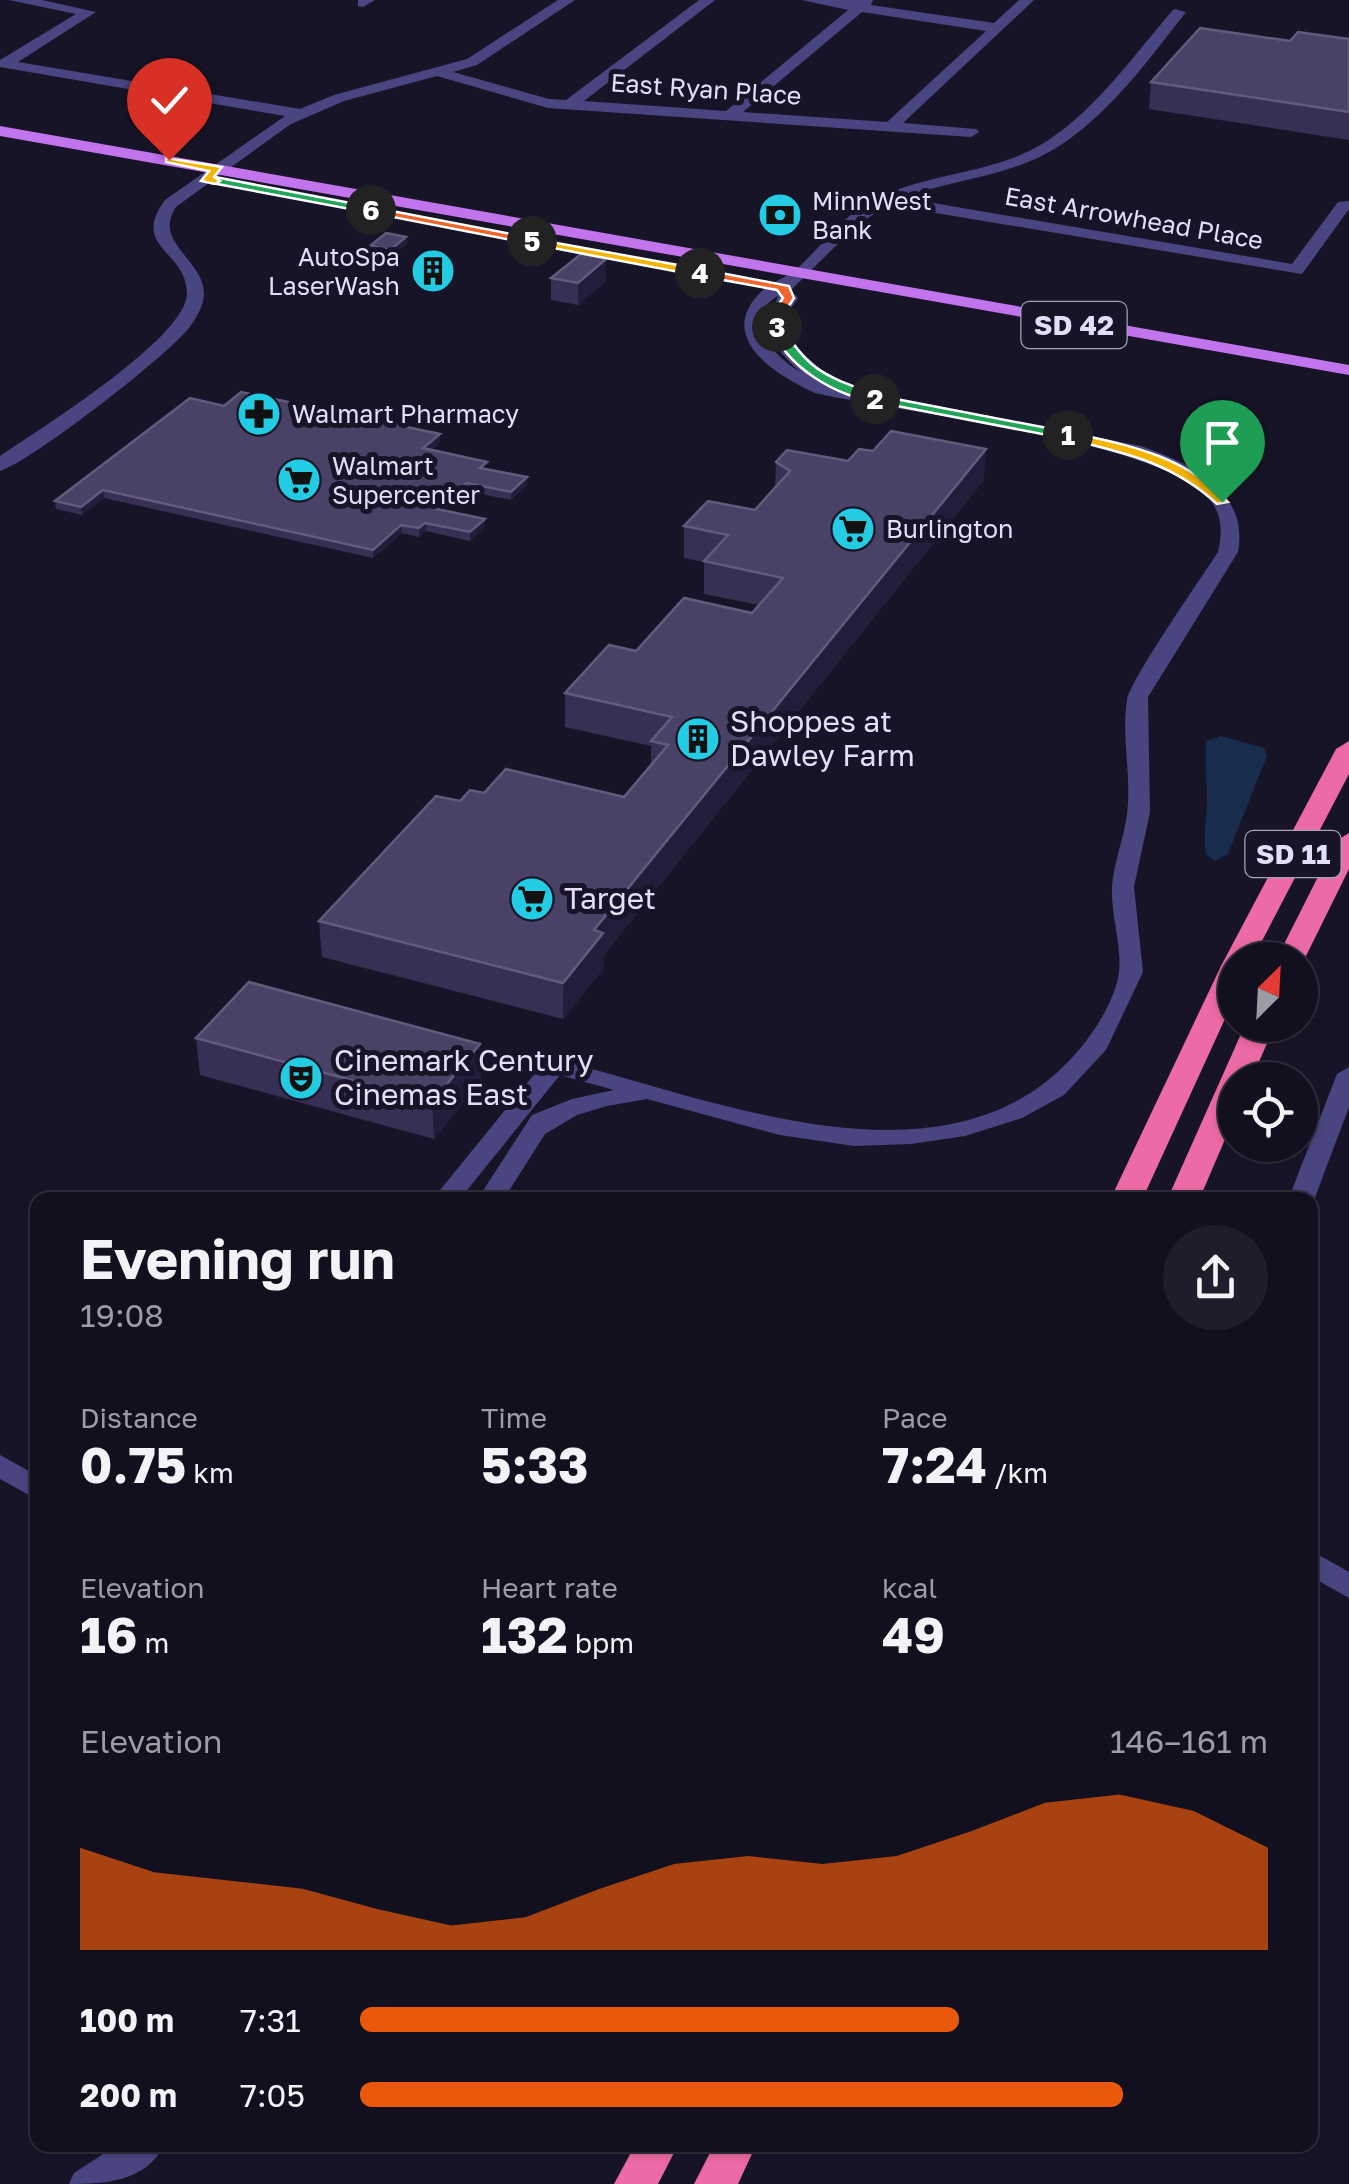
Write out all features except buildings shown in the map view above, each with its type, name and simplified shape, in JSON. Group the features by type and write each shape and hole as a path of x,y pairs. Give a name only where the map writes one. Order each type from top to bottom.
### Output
{"highway":[{"name":"SD 11","path":"1247,942 1349,749"},
{"name":"SD 11","path":"1299,942 1349,841"},
{"name":"SD 11","path":"1130,1192 1218,1002"},
{"path":"1187,1192 1253,1042"},
{"path":"636,2184 653,2152"},
{"path":"716,2184 732,2152"}],"main road":[{"name":"SD 42","path":"0,131 789,285 1349,382"},
{"name":"SD 42","path":"0,144 211,174"},
{"name":"SD 42","path":"789,285 1349,370"}],"street":[{"path":"16,0 88,12 4,64 300,114"},
{"path":"0,466 182,328 195,300 194,283 187,267 162,239 158,221 171,203 300,114 353,94 442,72 496,50 568,0"},
{"path":"568,105 708,0"},
{"path":"809,0 863,4 997,28"},
{"path":"891,126 1027,0"},
{"path":"729,116 863,4"},
{"path":"452,1192 554,1066 828,1136 911,1136 977,1125 1034,1102 1072,1076 1104,1034 1131,972 1124,887 1138,812 1138,697 1228,552 1233,531 1228,512 1198,480 1170,463 1134,450 821,389 789,374 763,354 751,328 753,313 766,294 789,285 853,219 884,200 1002,167 1057,142 1179,12"},
{"name":"East Ryan Place","path":"442,72 533,100 568,105 972,132"},
{"name":"East Arrowhead Place","path":"884,200 1296,270 1344,204"},
{"path":"789,285 789,298 777,315 777,326 789,350 822,379 877,399"},
{"path":"495,1192 531,1132 581,1073"},
{"path":"1304,1192 1349,1074"},
{"path":"531,1132 572,1106 598,1098 632,1096 688,1102"},
{"path":"2,1466 30,1467"},
{"path":"2,1466 30,1485"},
{"path":"1318,1566 1349,1587"},
{"path":"87,2184 135,2152"}],"water":[{"path":"1221,736 1264,748 1267,756 1228,854 1215,861 1205,848 1206,741"}],"place":[{"name":"MinnWest Bank","path":"780,215"},
{"name":"AutoSpa LaserWash","path":"433,271"},
{"name":"Walmart Pharmacy","path":"259,414"},
{"name":"Walmart Supercenter","path":"299,480"},
{"name":"Burlington","path":"853,529"},
{"name":"Shoppes at Dawley Farm","path":"698,739"},
{"name":"Target","path":"532,899"},
{"name":"Cinemark Century Cinemas East","path":"301,1078"}],"route":[{"path":"169,160 218,170 204,178 785,288 782,291 789,298 777,315 778,332 798,361 822,379 877,399 1134,450 1186,472 1222,502"}]}
